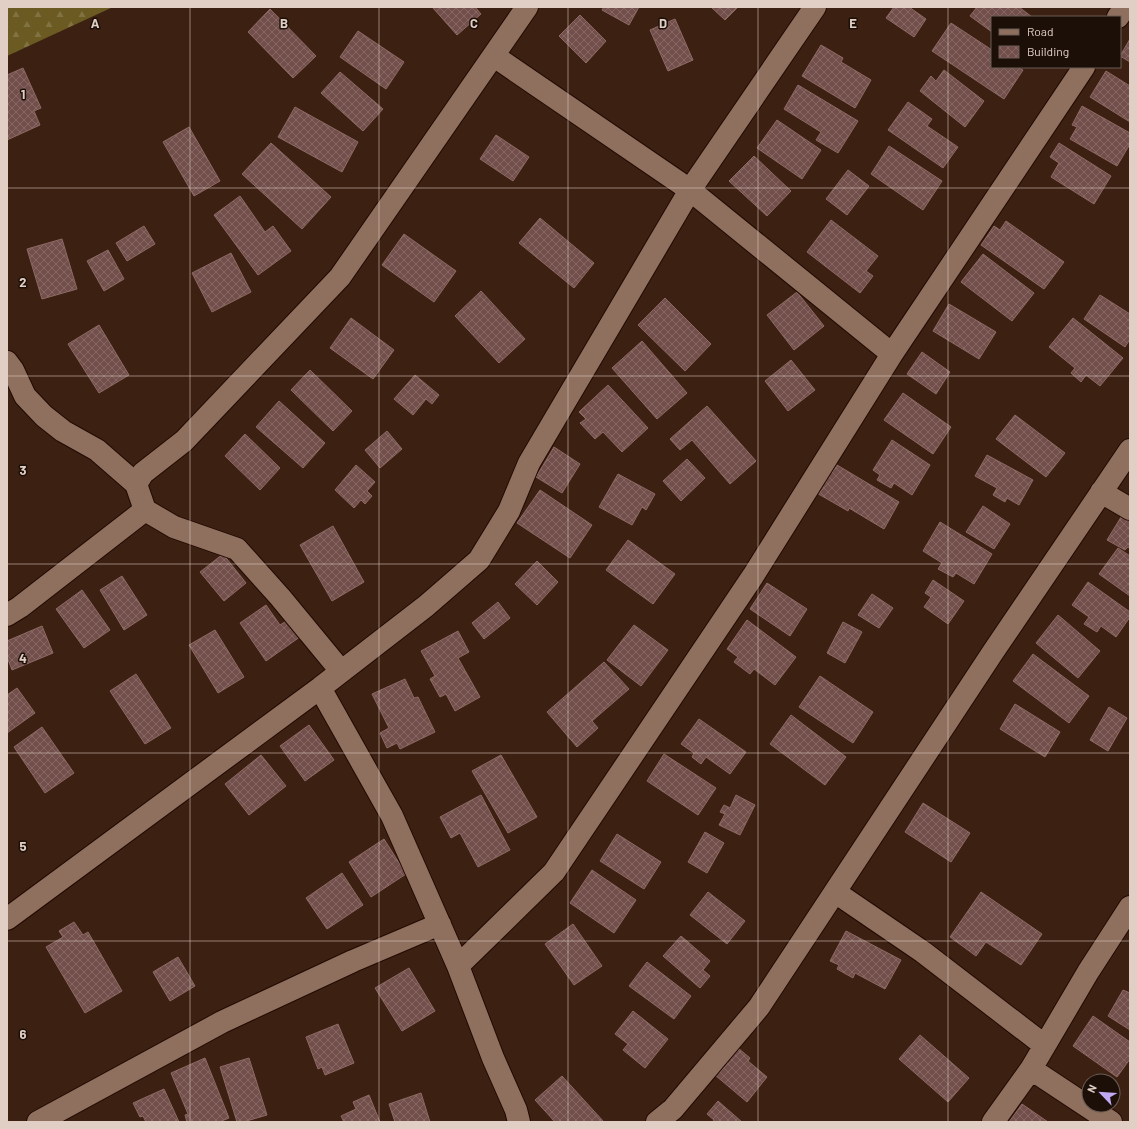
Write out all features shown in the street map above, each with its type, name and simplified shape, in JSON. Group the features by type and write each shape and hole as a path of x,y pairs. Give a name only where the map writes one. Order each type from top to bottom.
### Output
{"street":[{"path":"136,484 143,473 184,440 340,276 527,7"},
{"path":"7,919 320,688 426,606 479,560 509,511 529,463 690,190 815,7"},
{"path":"1119,16 1125,7"},
{"path":"494,56 690,190 892,354"},
{"path":"458,966 554,872 753,576 892,354 1083,68"},
{"path":"9,369 25,396 44,416 63,431 97,450 136,484 145,510 174,526 237,549 280,597 341,671"},
{"path":"657,1122 672,1109 759,1007 993,652 1130,450"},
{"path":"1101,492 1130,509"},
{"path":"7,615 20,607 145,510"},
{"path":"320,688 392,816 458,966 493,1058 516,1110 519,1122"},
{"path":"835,892 923,952 1044,1045"},
{"path":"993,1122 1031,1069 1088,972 1130,907"},
{"path":"38,1122 222,1022 353,961 440,924"},
{"path":"1031,1069 1112,1122"}],"green space":[{"path":"7,7 113,7 7,56"}],"building":[{"path":"475,7 481,14 457,35 433,8"},
{"path":"604,7 639,7 629,25 602,10"},
{"path":"711,7 738,7 725,20"},
{"path":"894,7 909,7 926,19 914,37 886,18"},
{"path":"977,7 1019,7 1031,16 991,16 991,31 970,16"},
{"path":"270,9 316,56 293,78 248,32"},
{"path":"580,15 606,41 586,63 559,36"},
{"path":"675,19 693,60 668,71 650,30"},
{"path":"951,23 991,49 991,68 1019,68 1023,70 1004,99 932,51"},
{"path":"358,31 404,62 386,89 340,57"},
{"path":"1130,39 1130,62 1121,57"},
{"path":"821,45 843,58 841,62 871,80 855,108 802,76"},
{"path":"23,68 41,108 34,111 40,125 7,140 7,75"},
{"path":"944,70 984,101 965,127 920,91 931,76 936,81"},
{"path":"1106,71 1130,86 1130,122 1090,97"},
{"path":"340,72 383,109 363,131 321,93"},
{"path":"798,85 858,121 838,153 816,140 821,132 784,109"},
{"path":"908,102 932,119 927,126 958,147 943,168 888,130"},
{"path":"1082,106 1130,133 1130,144 1117,166 1070,139 1077,127 1072,125"},
{"path":"295,107 358,142 342,172 278,137"},
{"path":"777,120 821,150 802,179 757,148"},
{"path":"189,127 220,181 194,196 163,142"},
{"path":"496,135 529,157 513,181 480,159"},
{"path":"271,143 331,197 302,229 242,174"},
{"path":"1059,143 1111,176 1094,204 1051,177 1059,163 1050,157"},
{"path":"889,146 942,181 923,210 871,174"},
{"path":"754,156 791,191 767,216 729,181"},
{"path":"848,170 869,186 847,215 826,199"},
{"path":"240,196 265,232 273,226 291,251 258,275 214,215"},
{"path":"540,218 594,263 574,288 519,243"},
{"path":"831,220 878,256 866,271 873,276 860,293 807,252"},
{"path":"1006,221 1064,262 1044,289 981,245 994,226 1000,230"},
{"path":"144,226 155,244 127,261 116,243"},
{"path":"404,234 456,271 434,302 382,265"},
{"path":"62,239 77,289 42,299 27,249"},
{"path":"108,250 124,279 104,291 87,261"},
{"path":"231,253 251,292 212,312 192,273"},
{"path":"983,254 1034,293 1012,321 961,282"},
{"path":"481,291 525,339 499,363 455,316"},
{"path":"797,292 824,326 794,350 767,315"},
{"path":"1100,295 1130,314 1130,339 1125,347 1084,319"},
{"path":"665,298 711,344 685,371 638,325"},
{"path":"949,304 996,332 979,359 933,331"},
{"path":"351,318 394,350 373,379 330,348"},
{"path":"1073,318 1123,358 1100,386 1086,375 1081,382 1071,373 1075,368 1049,347"},
{"path":"99,325 129,375 99,393 68,344"},
{"path":"642,341 687,393 657,419 612,368"},
{"path":"922,352 950,372 936,394 907,374"},
{"path":"791,360 815,390 788,411 765,381"},
{"path":"310,370 352,411 333,431 291,390"},
{"path":"415,375 439,395 432,404 426,399 413,415 394,399"},
{"path":"608,385 648,428 622,452 603,432 595,439 580,423 586,419 579,412"},
{"path":"903,393 951,427 933,454 884,420"},
{"path":"279,401 325,443 303,468 256,427"},
{"path":"707,406 756,461 730,484 692,440 680,450 670,439"},
{"path":"1015,415 1065,453 1046,477 996,439"},
{"path":"387,431 402,449 380,468 365,450"},
{"path":"245,434 280,468 260,490 225,456"},
{"path":"892,440 930,465 912,495 894,483 891,488 877,480 880,475 873,470"},
{"path":"554,447 580,464 562,493 536,477"},
{"path":"987,455 1033,480 1019,505 1007,498 1005,502 993,495 997,488 975,476"},
{"path":"687,459 705,478 681,501 663,481"},
{"path":"832,462 899,502 884,529 849,508 848,511 815,492"},
{"path":"356,465 375,482 367,491 372,496 365,504 361,500 354,508 335,490"},
{"path":"618,474 655,494 646,510 642,507 632,525 599,507"},
{"path":"540,490 592,525 570,558 517,523"},
{"path":"983,506 1010,524 994,549 966,532"},
{"path":"1126,509 1130,512 1130,548 1128,547 1125,550 1107,540"},
{"path":"940,522 992,554 974,584 956,573 953,577 938,569 942,563 923,551"},
{"path":"333,526 364,582 332,601 300,545"},
{"path":"628,540 675,574 653,604 606,570"},
{"path":"1118,548 1130,556 1130,596 1099,574"},
{"path":"223,554 246,583 224,601 200,572"},
{"path":"537,561 558,582 537,605 515,584"},
{"path":"122,576 147,615 124,630 100,590"},
{"path":"933,580 964,601 948,624 924,607 931,597 925,593"},
{"path":"1088,582 1130,612 1130,617 1116,637 1101,626 1097,632 1084,624 1089,617 1072,605"},
{"path":"767,583 807,609 790,636 750,609"},
{"path":"82,590 110,630 84,648 56,609"},
{"path":"872,594 893,608 879,628 858,615"},
{"path":"498,602 510,618 484,639 472,623"},
{"path":"266,605 280,625 293,617 304,634 266,661 240,623"},
{"path":"1058,615 1100,651 1078,678 1036,643"},
{"path":"747,620 796,657 775,685 754,669 750,674 734,662 738,657 727,649"},
{"path":"843,622 862,632 845,663 827,653"},
{"path":"634,625 668,650 641,686 607,660"},
{"path":"42,626 53,653 12,670 7,657 7,641"},
{"path":"215,630 244,677 218,693 189,645"},
{"path":"458,631 469,652 458,658 480,697 455,711 446,694 440,697 430,679 435,676 421,651"},
{"path":"1033,654 1089,696 1069,723 1013,681"},
{"path":"604,662 629,689 592,721 598,728 577,747 547,712"},
{"path":"136,674 171,728 145,744 110,691"},
{"path":"820,676 873,712 853,743 799,707"},
{"path":"405,679 414,698 418,697 435,732 400,749 397,743 387,748 380,733 389,728 372,694"},
{"path":"17,688 35,713 7,733 7,695"},
{"path":"1015,704 1060,732 1045,757 1000,729"},
{"path":"1109,707 1127,718 1108,751 1090,740"},
{"path":"791,715 846,757 825,785 770,744"},
{"path":"699,719 746,752 730,774 706,757 701,764 692,757 694,753 681,744"},
{"path":"309,725 334,760 305,781 280,746"},
{"path":"42,727 74,773 45,793 14,747"},
{"path":"664,754 716,788 698,815 647,781"},
{"path":"261,755 286,786 249,815 225,784"},
{"path":"501,755 537,817 508,833 472,771"},
{"path":"481,795 510,850 478,867 460,833 451,838 440,817"},
{"path":"736,795 755,805 740,835 719,825 725,814 720,812 724,805 730,808"},
{"path":"923,803 970,833 951,862 905,832"},
{"path":"705,832 724,843 707,873 688,862"},
{"path":"617,834 661,862 644,889 600,861"},
{"path":"384,839 406,874 371,897 349,862"},
{"path":"592,870 636,900 614,933 570,903"},
{"path":"342,873 363,905 327,929 306,898"},
{"path":"708,892 745,921 727,944 690,915"},
{"path":"981,892 1042,934 1021,965 986,942 976,956 950,937"},
{"path":"74,922 83,935 88,932 122,991 85,1013 46,947 63,937 59,931"},
{"path":"573,924 602,966 574,985 545,944"},
{"path":"846,931 901,960 885,989 855,973 853,978 837,969 839,965 830,961"},
{"path":"681,936 710,961 703,970 710,976 700,988 663,956"},
{"path":"178,957 195,986 170,1001 153,972"},
{"path":"647,962 691,996 674,1019 629,986"},
{"path":"409,968 435,1011 402,1031 375,988"},
{"path":"1123,990 1130,993 1130,1030 1108,1016"},
{"path":"633,1011 668,1039 645,1068 623,1050 628,1044 615,1034"},
{"path":"1093,1016 1130,1042 1130,1059 1120,1073 1111,1073 1073,1046"},
{"path":"338,1024 354,1063 325,1075 322,1067 318,1069 306,1037"},
{"path":"920,1035 969,1078 948,1102 899,1059"},
{"path":"732,1043 750,1058 748,1061 767,1077 747,1102 709,1070"},
{"path":"205,1058 229,1118 219,1122 187,1122 185,1115 188,1114 171,1073"},
{"path":"249,1058 267,1115 243,1122 237,1122 220,1067"},
{"path":"562,1076 604,1122 555,1122 535,1100"},
{"path":"164,1089 179,1122 146,1122 143,1116 140,1117 133,1103"},
{"path":"421,1093 430,1122 395,1122 389,1104"},
{"path":"369,1095 380,1122 344,1122 341,1116 356,1109 353,1102"},
{"path":"718,1101 742,1122 713,1122 714,1120 707,1114"},
{"path":"1022,1104 1048,1122 1009,1122"}]}
